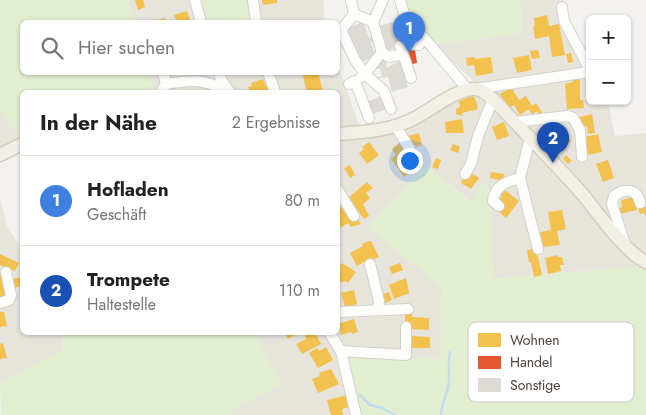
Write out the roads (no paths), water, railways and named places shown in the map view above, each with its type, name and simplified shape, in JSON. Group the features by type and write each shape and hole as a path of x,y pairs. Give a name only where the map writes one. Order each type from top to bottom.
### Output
{"main road":[{"path":"340,134 379,130 395,126 412,120 454,96 471,90 480,90 493,99 579,190 625,245 646,262"},
{"path":"0,155 20,145"}],"street":[{"path":"195,0 201,20"},
{"path":"253,0 256,20"},
{"path":"351,0 354,14"},
{"path":"383,0 373,22 382,52 389,57 402,44 410,22"},
{"path":"400,0 405,17 471,90 589,72 589,68 564,22 562,7"},
{"path":"354,14 373,22"},
{"path":"354,14 341,30 355,60 365,74 384,91 391,109"},
{"path":"402,44 419,45"},
{"path":"402,44 411,78"},
{"path":"369,118 352,82 365,74 382,52"},
{"path":"163,75 164,88 190,80 204,81 224,90"},
{"path":"220,75 228,90"},
{"path":"269,75 274,90"},
{"path":"465,174 471,164 478,136 493,99"},
{"path":"515,122 568,116 573,118 580,130 582,157"},
{"path":"395,126 413,154"},
{"path":"530,138 520,178 538,249"},
{"path":"499,206 493,201 497,190 510,181 520,178"},
{"path":"625,245 612,204 614,196 621,191 630,191 639,198 640,203"},
{"path":"340,193 354,216"},
{"path":"370,264 379,301 378,310"},
{"path":"0,302 10,300 11,296 6,272"},
{"path":"340,312 408,309"},
{"path":"342,351 406,355 406,327"},
{"path":"331,335 342,351 356,415"}],"waterway":[{"path":"441,415 449,384 450,352"},
{"path":"360,395 370,405 382,408 395,415"}],"place":[{"name":"Hofladen","path":"409,53"},
{"name":"Trompete","path":"553,163"}]}
